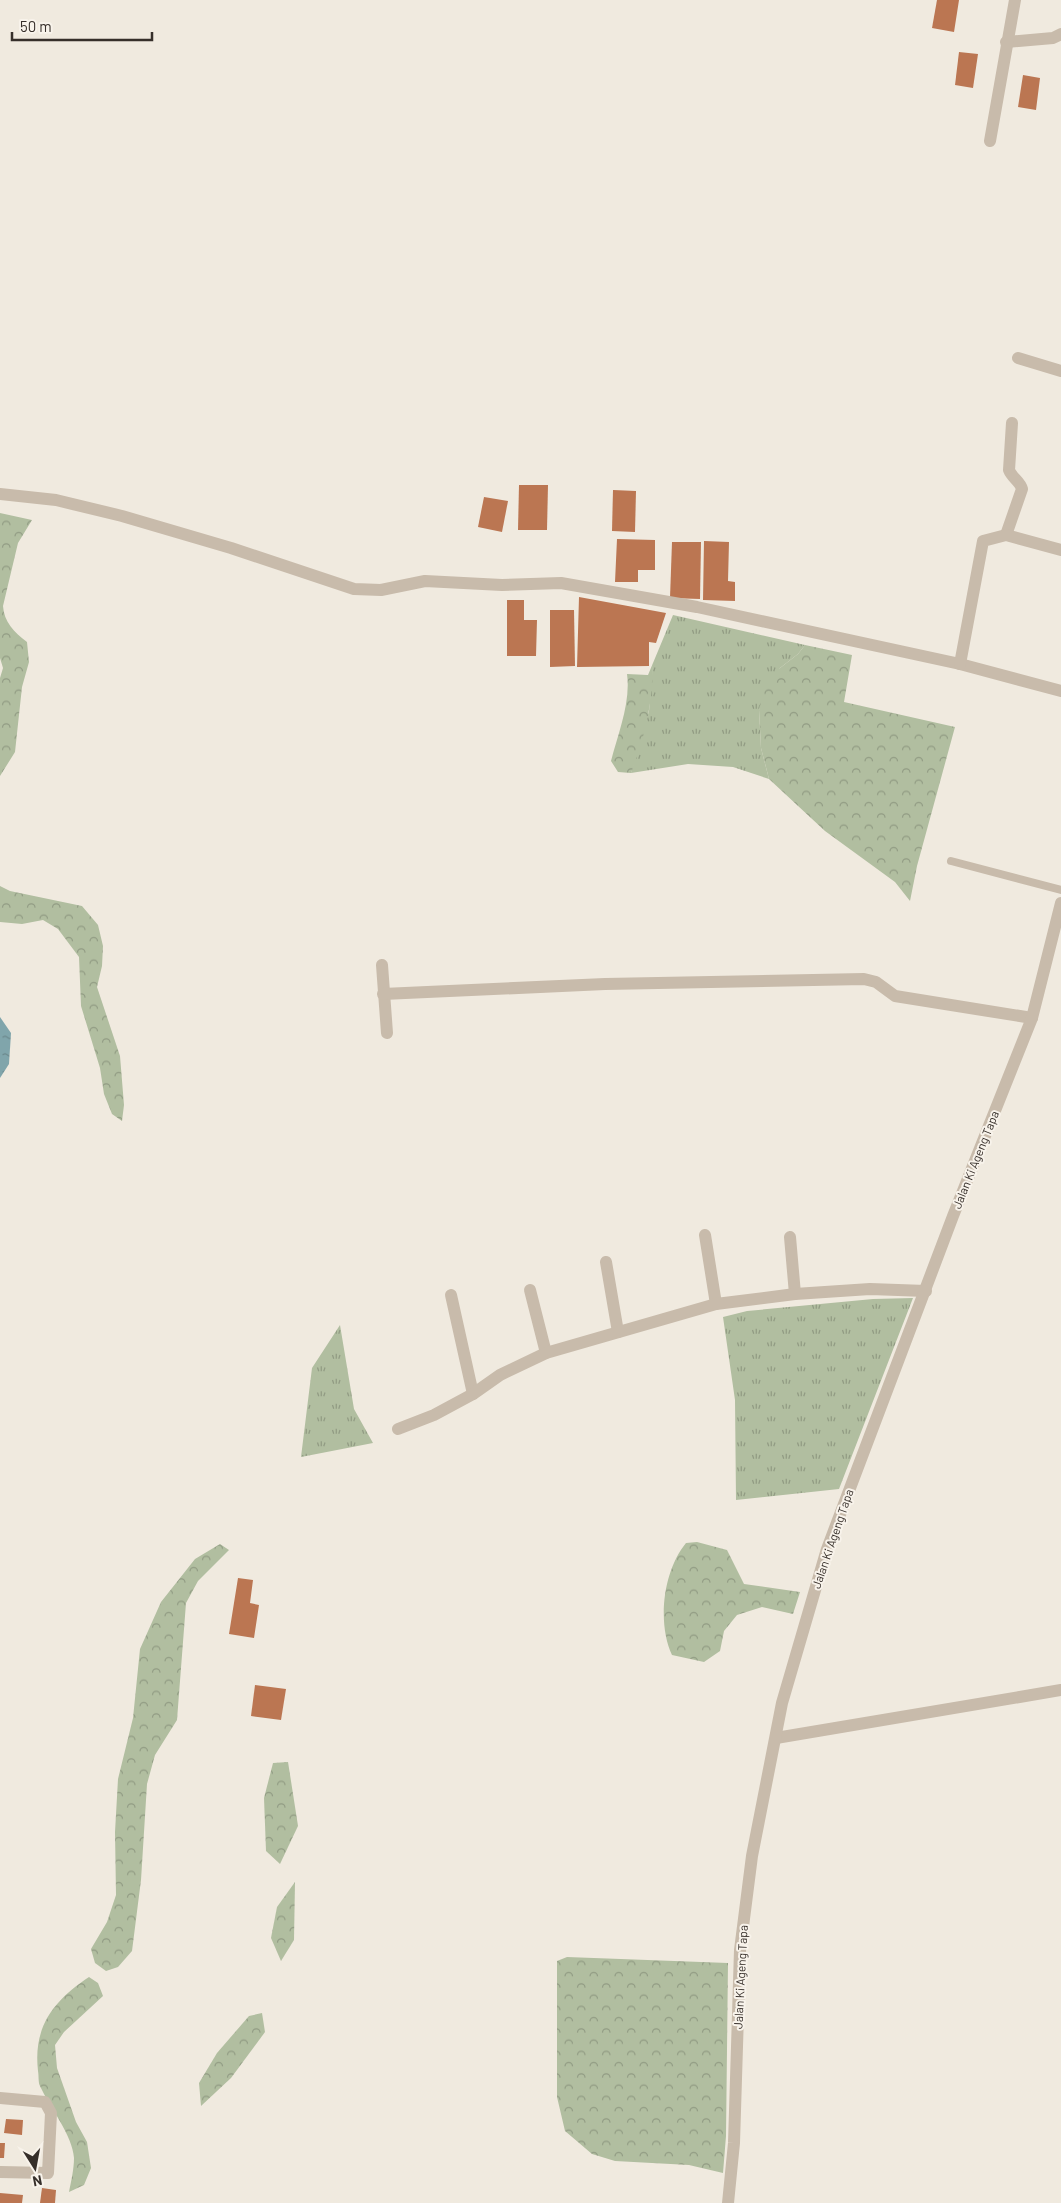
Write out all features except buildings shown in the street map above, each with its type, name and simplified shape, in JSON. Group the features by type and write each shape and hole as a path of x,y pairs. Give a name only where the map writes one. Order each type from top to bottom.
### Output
{"street":[{"path":"990,141 1014,0"},
{"path":"1006,42 1053,38 1061,34"},
{"path":"1018,358 1061,371"},
{"path":"1006,535 1022,489 1009,470 1012,423"},
{"path":"0,494 56,500 122,516 231,548 354,590 381,590 425,581 502,585 561,583 697,607 960,664 1061,691"},
{"path":"960,664 983,541 1006,535 1061,550"},
{"name":"Jalan Ki Ageng Tapa","path":"728,2203 734,2143 740,1950 752,1856 785,1694 827,1549 1032,1018 1061,903"},
{"path":"382,965 386,1033"},
{"path":"383,994 605,984 864,979 876,982 895,996 1032,1018"},
{"path":"705,1236 716,1304"},
{"path":"790,1237 795,1294"},
{"path":"606,1262 618,1332"},
{"path":"398,1429 434,1415 473,1394 500,1375 546,1353 716,1304 795,1294 870,1289 926,1291"},
{"path":"530,1290 546,1353"},
{"path":"451,1295 473,1394"},
{"path":"776,1738 1061,1690"},
{"path":"0,2098 45,2102 51,2113 48,2174 0,2172"}],"lane":[{"path":"951,861 1061,890"}],"green space":[{"path":"0,513 32,520 18,543 3,606 5,617 10,626 27,642 29,662 22,687 15,752 0,776 0,678 3,668 0,658"},
{"path":"673,615 805,645 798,654 780,668 759,710 761,748 769,779 733,767 688,764 631,773 649,711 653,663"},
{"path":"805,645 852,655 844,702 955,727 917,866 910,901 895,882 825,831 769,779 761,748 759,710 763,686 780,668 798,654"},
{"path":"653,663 650,705 640,746 631,773 618,772 611,761 626,707 627,674 648,675"},
{"path":"0,886 10,891 82,906 98,925 103,946 102,966 97,987 120,1056 124,1105 122,1121 112,1114 104,1094 100,1068 81,1006 79,957 58,929 43,920 22,924 0,922"},
{"path":"913,1298 839,1489 736,1500 735,1400 723,1317 747,1311 873,1299"},
{"path":"340,1325 354,1409 373,1443 301,1457 312,1368"},
{"path":"697,1542 727,1550 744,1584 800,1592 793,1614 762,1607 737,1615 724,1631 720,1651 704,1662 672,1655 667,1642 664,1613 668,1582 678,1555 686,1543"},
{"path":"220,1544 229,1550 198,1581 186,1603 177,1720 155,1755 147,1784 141,1880 132,1951 118,1967 106,1971 95,1963 91,1949 107,1922 116,1895 115,1832 118,1779 133,1718 140,1649 161,1602 195,1559"},
{"path":"288,1762 298,1826 280,1864 266,1851 264,1798 273,1763"},
{"path":"295,1882 294,1940 281,1961 271,1938 277,1907"},
{"path":"567,1957 728,1963 726,2136 723,2173 689,2165 615,2161 592,2154 565,2131 557,2097 557,1961"},
{"path":"89,1977 98,1983 103,1996 64,2032 55,2045 57,2068 76,2122 87,2142 91,2168 84,2185 69,2192 74,2167 73,2149 70,2140 39,2084 37,2055 42,2028 48,2016 65,1996"},
{"path":"262,2013 265,2032 231,2078 201,2106 199,2083 217,2053 249,2016"}],"water":[{"path":"0,1017 11,1033 9,1064 0,1078"}]}
